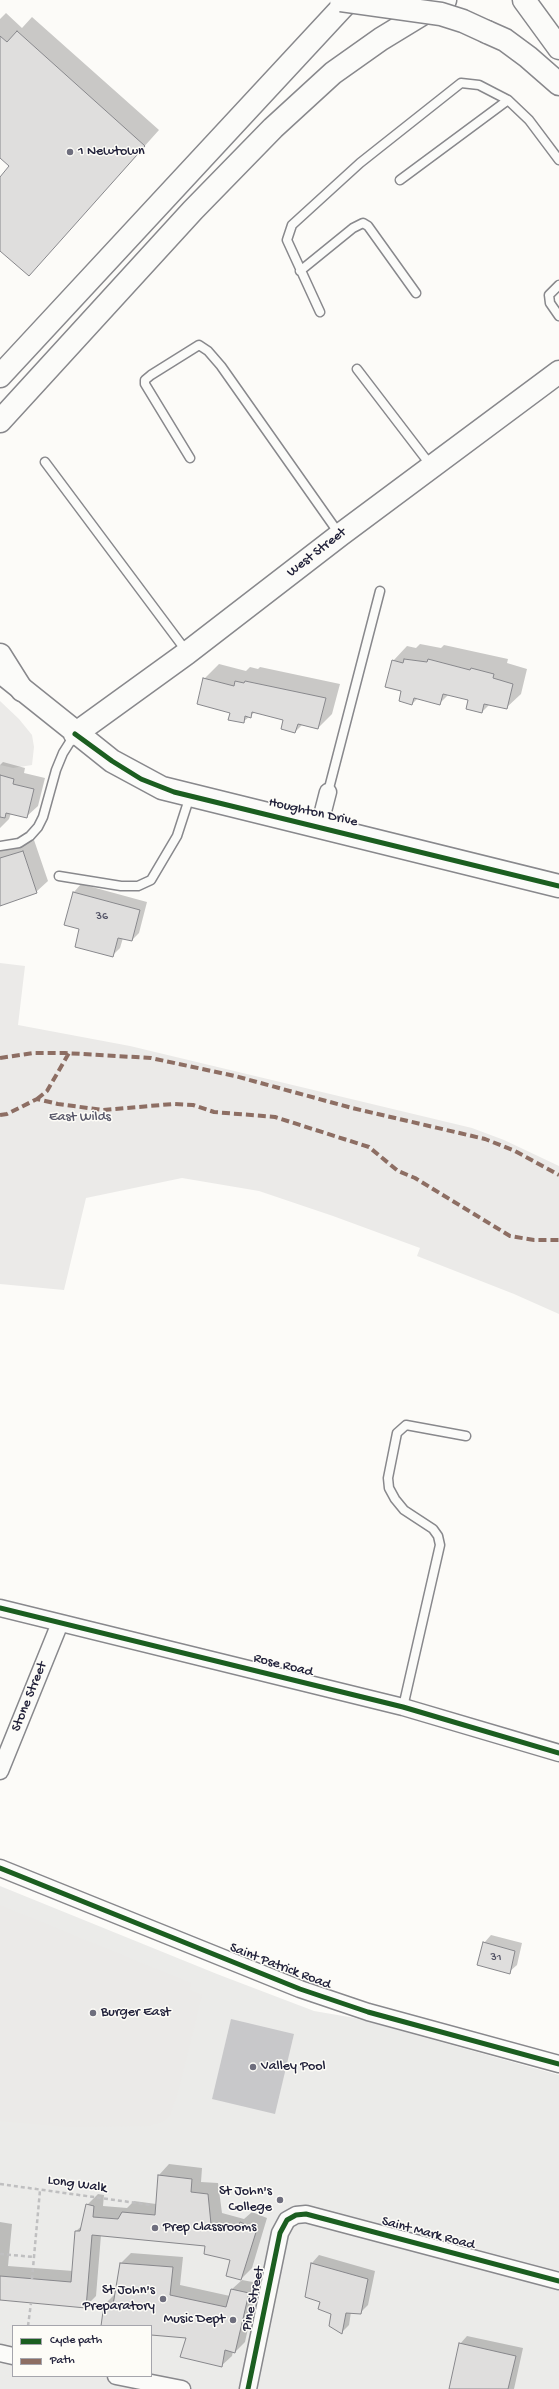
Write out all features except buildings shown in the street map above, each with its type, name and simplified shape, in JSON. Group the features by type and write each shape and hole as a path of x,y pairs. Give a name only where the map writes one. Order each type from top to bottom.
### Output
{"main road":[{"path":"341,0 441,14 463,21 505,40 528,57 559,84"},
{"path":"0,376 349,0"},
{"path":"0,421 193,210 274,128 333,73 381,39 445,0"},
{"path":"527,4 559,48"},
{"name":"West Street","path":"75,734 187,652 340,535 559,372"},
{"path":"0,655 22,690"},
{"name":"Houghton Drive","path":"0,672 75,734 112,762 141,779 162,788 559,886"}],"street":[{"path":"319,827 328,792"},
{"name":"Rose Road","path":"0,1608 403,1708 559,1753"},
{"name":"Stone Street","path":"0,1771 60,1623"},
{"name":"Saint Patrick Road","path":"0,1868 300,1989 368,2012 559,2064"},
{"name":"Saint Mark Road","path":"291,2217 306,2214 559,2281"},
{"name":"Pine Street","path":"248,2389 280,2232 284,2224 291,2217"},
{"path":"0,2353 12,2356"},
{"path":"121,2377 182,2389"}],"lane":[{"path":"320,312 300,272 288,240 292,225 360,163 461,83 479,84 508,100 529,120 559,160"},
{"path":"400,180 508,100"},
{"path":"300,272 353,228 363,223 368,226 416,293"},
{"path":"559,285 549,295 550,303 559,316"},
{"path":"190,458 145,384 145,380 199,345 208,351 221,366 340,535"},
{"path":"358,369 432,467"},
{"path":"45,462 187,652"},
{"path":"328,792 380,591"},
{"path":"0,846 19,843 30,836 38,827 43,817 59,764 75,734"},
{"path":"59,876 121,886 138,886 151,880 177,836 190,796"},
{"path":"403,1708 440,1545 438,1536 433,1529 404,1510 395,1499 389,1488 388,1478 397,1433 406,1425 466,1436"}],"path":[{"path":"32,2279 40,2190"},
{"path":"0,2254 34,2257"},
{"path":"28,2325 31,2303"}],"shaded area":[{"name":"St John's College","path":"0,1886 217,1974 314,2011 355,2018 559,2075 559,2389 0,2389"},
{"name":"Valley Pool","path":"231,2019 294,2034 275,2114 212,2099"}],"green space":[{"path":"0,701 19,719 32,735 34,747 32,765 13,768 0,765"},
{"name":"East Wilds","path":"0,963 25,966 18,1025 130,1046 472,1128 504,1140 559,1166 559,1314 514,1294 417,1256 420,1248 333,1216 259,1191 182,1178 86,1198 64,1290 0,1284"},
{"name":"Burger East","path":"0,1905 191,1983 190,1990 202,1995 179,2088 171,2113 163,2122 148,2126 69,2127 0,2121"}],"marked path":[{"path":"0,1058 34,1053 65,1053 151,1058 235,1076 352,1108 485,1139 515,1151 559,1175"},
{"path":"37,1099 47,1091 69,1053"},
{"path":"0,1115 7,1114 37,1099 58,1104 103,1110 173,1104 193,1105 214,1112 275,1117 369,1147 398,1171 415,1178 510,1236 534,1240 559,1240"}],"cycle path":[{"path":"75,734 112,761 141,779 174,792 559,886"},
{"path":"0,1608 403,1707 559,1753"},
{"path":"0,1868 300,1989 368,2012 559,2064"},
{"path":"248,2389 280,2233 287,2220 296,2215 306,2214 559,2281"}],"place":[{"name":"1 Newtown","path":"70,152"},
{"name":"Burger East","path":"93,2013"},
{"name":"Valley Pool","path":"253,2067"},
{"name":"St John's College","path":"280,2200"},
{"name":"Prep Classrooms","path":"155,2228"},
{"name":"St John's Preparatory","path":"163,2299"},
{"name":"Music Dept","path":"233,2320"}]}
